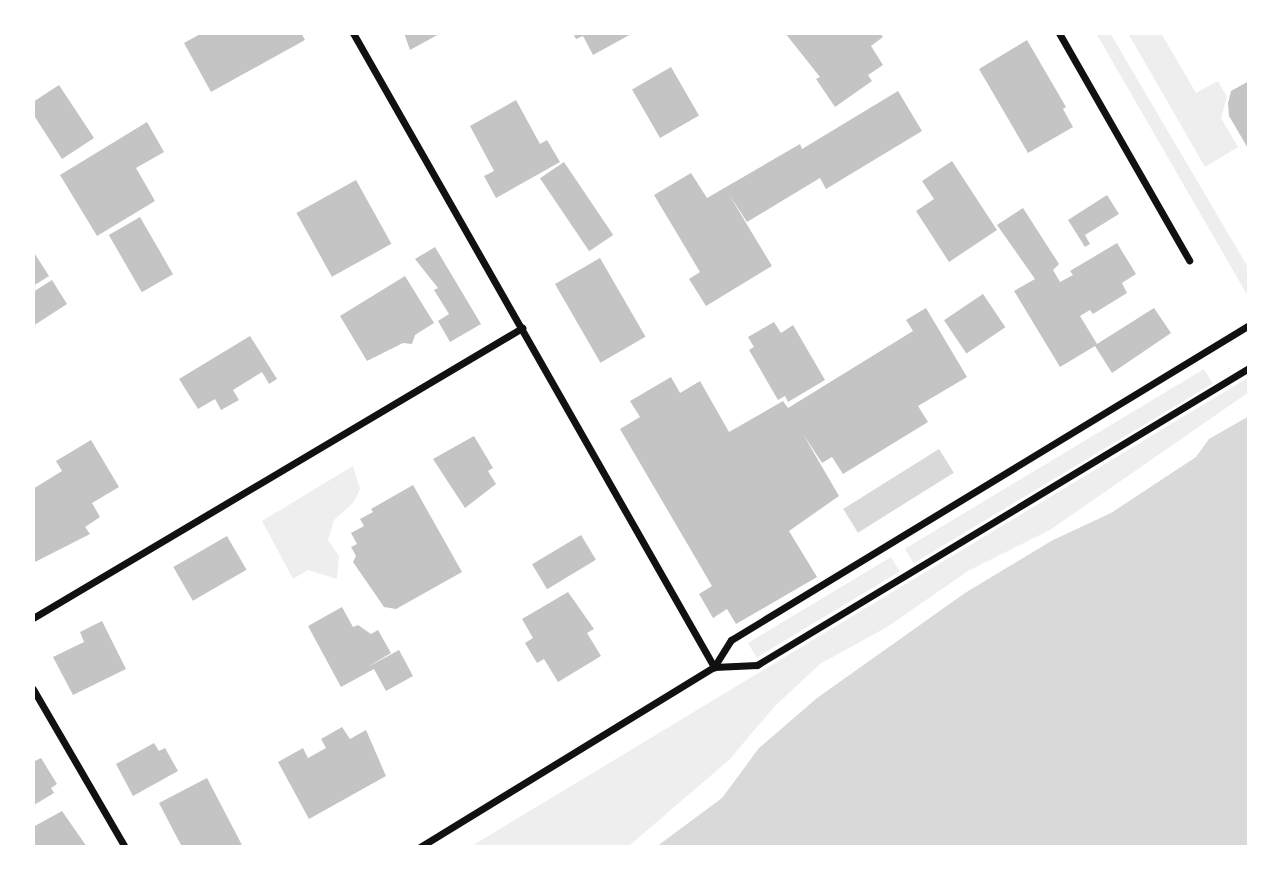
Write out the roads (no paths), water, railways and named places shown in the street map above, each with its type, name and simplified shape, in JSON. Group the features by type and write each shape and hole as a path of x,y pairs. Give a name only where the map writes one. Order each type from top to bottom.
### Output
{"street":[{"path":"353,33 714,667"},
{"path":"1059,33 1189,260"},
{"path":"420,847 714,667 732,640 1249,326"},
{"path":"33,618 522,328"},
{"path":"714,667 757,665 1249,368"},
{"path":"33,689 125,847"}]}
